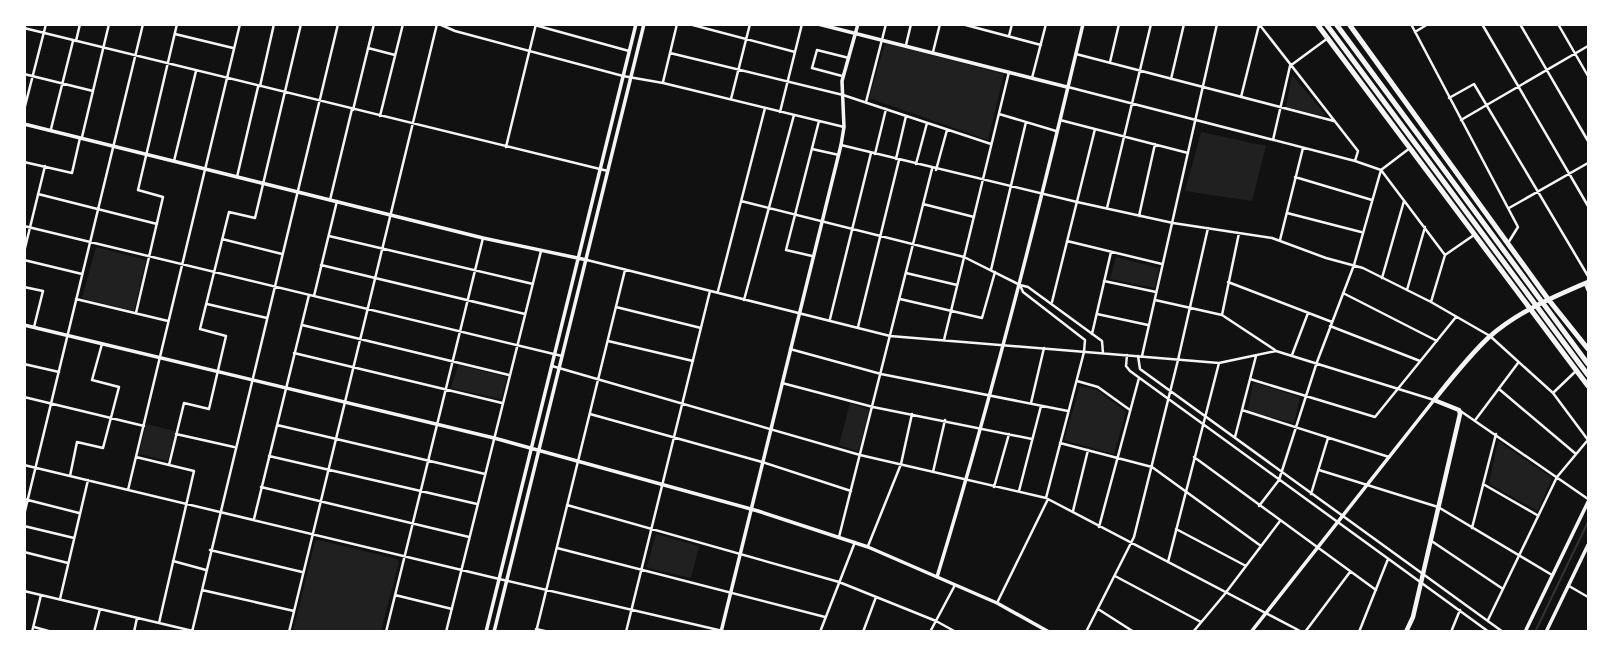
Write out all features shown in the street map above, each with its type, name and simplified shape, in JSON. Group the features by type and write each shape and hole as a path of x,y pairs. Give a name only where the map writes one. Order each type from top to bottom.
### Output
{"highway":[{"path":"1317,24 1588,386"},
{"path":"1326,24 1588,376"},
{"path":"1336,24 1588,364"},
{"path":"1349,24 1548,299 1588,349"}],"main road":[{"path":"1408,630 1460,414 1459,410 1434,400 1466,360 1490,336 1529,309 1587,283"}],"street":[{"path":"24,110 46,24"},
{"path":"51,131 80,24"},
{"path":"24,162 72,173 109,24"},
{"path":"24,515 143,24"},
{"path":"136,313 163,197 138,190 177,24"},
{"path":"237,177 274,24"},
{"path":"169,465 184,403 209,409 226,335 200,329 229,212 254,218 301,24"},
{"path":"24,591 193,631 338,24"},
{"path":"330,200 374,24"},
{"path":"380,116 402,24"},
{"path":"289,632 438,24 623,76 663,83 844,127"},
{"path":"486,632 636,24"},
{"path":"494,632 644,24"},
{"path":"663,83 677,24"},
{"path":"689,24 795,51"},
{"path":"731,100 750,24"},
{"path":"780,112 802,24"},
{"path":"818,24 1355,161 1381,170 1445,255"},
{"path":"721,631 839,155 844,127 844,77 858,24"},
{"path":"866,102 886,24"},
{"path":"906,47 911,24"},
{"path":"933,53 940,24"},
{"path":"962,24 1041,45"},
{"path":"1009,37 1012,24"},
{"path":"1032,78 1046,24"},
{"path":"937,577 967,481 1020,285 1083,24"},
{"path":"1110,63 1119,24"},
{"path":"1107,208 1151,24"},
{"path":"1171,79 1184,24"},
{"path":"1217,24 1140,356 1140,369 1503,632"},
{"path":"1411,24 1518,227 1508,243"},
{"path":"1415,32 1428,24"},
{"path":"1482,24 1588,206"},
{"path":"1520,24 1588,141"},
{"path":"1558,24 1588,76"},
{"path":"128,490 240,25"},
{"path":"506,147 530,52 534,25 630,51"},
{"path":"1241,97 1259,25"},
{"path":"1259,25 1358,150 1355,161"},
{"path":"24,28 608,171"},
{"path":"175,34 234,49"},
{"path":"1273,140 1290,66 1328,38"},
{"path":"1461,120 1588,46"},
{"path":"368,48 395,55"},
{"path":"844,77 812,68 817,50 849,58"},
{"path":"670,53 843,95 991,144"},
{"path":"1076,54 1334,121"},
{"path":"174,162 196,71"},
{"path":"944,340 1009,72"},
{"path":"24,74 93,91"},
{"path":"1450,98 1474,84 1588,276"},
{"path":"717,293 765,108"},
{"path":"830,321 852,229 886,109"},
{"path":"999,114 1058,131"},
{"path":"744,300 794,115"},
{"path":"858,328 906,116"},
{"path":"1060,120 1188,153"},
{"path":"812,257 786,250 819,121"},
{"path":"900,299 982,318 1026,122"},
{"path":"916,164 927,123"},
{"path":"24,124 890,336 1219,363 1276,351"},
{"path":"1051,304 1096,129"},
{"path":"936,170 947,130"},
{"path":"1139,216 1155,144"},
{"path":"841,145 1010,188 1139,216 1280,240 1326,258 1354,265 1431,302 1490,336 1553,393 1588,440 1557,477 1488,620"},
{"path":"1280,240 1303,148"},
{"path":"1259,506 1279,480 1305,396 1354,265 1381,170 1410,148"},
{"path":"812,149 839,155"},
{"path":"1508,209 1588,163"},
{"path":"24,252 45,166"},
{"path":"839,537 932,169"},
{"path":"1296,177 1372,200"},
{"path":"38,194 157,224"},
{"path":"253,520 294,353 337,201"},
{"path":"741,201 964,257 1028,287 1102,341 1103,353"},
{"path":"1382,278 1404,201"},
{"path":"923,204 974,217"},
{"path":"1287,213 1363,233"},
{"path":"24,226 563,356"},
{"path":"1086,632 1131,543 1152,467 1208,228"},
{"path":"1407,290 1425,228"},
{"path":"1222,315 1239,233"},
{"path":"1431,302 1445,255 1474,235"},
{"path":"329,236 533,284"},
{"path":"386,632 483,237"},
{"path":"222,239 282,254"},
{"path":"1067,241 1162,264"},
{"path":"446,632 541,251"},
{"path":"1092,334 1111,252"},
{"path":"24,260 82,274"},
{"path":"321,265 525,314"},
{"path":"549,632 536,630 625,270"},
{"path":"906,273 957,285"},
{"path":"1104,281 1156,293"},
{"path":"1228,282 1308,313 1420,362"},
{"path":"1587,283 1588,291"},
{"path":"997,603 1047,498 1085,340 1023,292 1020,285"},
{"path":"24,287 43,291 34,327"},
{"path":"626,632 710,291"},
{"path":"1343,293 1437,341"},
{"path":"76,299 169,321"},
{"path":"1155,300 1222,315 1276,351 1434,400 1251,632"},
{"path":"207,304 267,318"},
{"path":"616,307 701,328"},
{"path":"1293,355 1308,313"},
{"path":"1097,314 1149,326"},
{"path":"1250,379 1375,417 1457,317"},
{"path":"24,325 540,449 751,509 855,542 997,603 1049,632"},
{"path":"302,325 510,375"},
{"path":"608,341 693,361"},
{"path":"69,476 77,442 103,448 119,387 92,380 102,344"},
{"path":"1031,404 1044,348"},
{"path":"790,349 881,374 1068,411"},
{"path":"294,353 503,403"},
{"path":"1127,355 1126,366 1139,378 1487,631"},
{"path":"1234,438 1256,356"},
{"path":"1167,562 1219,363"},
{"path":"1476,420 1518,363"},
{"path":"24,364 59,372"},
{"path":"552,366 860,456 1047,498 1303,632 1350,572"},
{"path":"1553,393 1577,370"},
{"path":"1100,527 1139,378"},
{"path":"1077,381 1098,387 1130,411"},
{"path":"782,383 873,407 1032,439"},
{"path":"1499,389 1576,454"},
{"path":"24,397 144,426"},
{"path":"1018,492 1041,406"},
{"path":"1242,410 1389,457"},
{"path":"1459,410 1588,500 1525,632"},
{"path":"590,414 762,462 851,491"},
{"path":"867,547 901,464 912,414"},
{"path":"933,472 945,420"},
{"path":"277,425 485,474"},
{"path":"176,434 236,447"},
{"path":"994,487 1009,434"},
{"path":"1472,528 1496,434"},
{"path":"1311,494 1328,438"},
{"path":"1060,443 1152,467 1261,547"},
{"path":"1072,512 1088,450"},
{"path":"269,456 478,505"},
{"path":"136,457 194,471 159,623"},
{"path":"1194,457 1376,590"},
{"path":"24,465 727,632"},
{"path":"1319,470 1438,508 1552,575"},
{"path":"60,599 88,480"},
{"path":"1483,484 1537,516"},
{"path":"261,487 470,537"},
{"path":"26,500 80,513"},
{"path":"567,505 839,582 936,621 956,632"},
{"path":"1193,632 1227,593 1280,521"},
{"path":"24,526 74,538"},
{"path":"1176,529 1246,566"},
{"path":"1430,541 1503,589"},
{"path":"820,632 855,542"},
{"path":"1546,632 1588,545"},
{"path":"557,548 825,617"},
{"path":"211,550 304,573"},
{"path":"24,552 68,563"},
{"path":"1359,632 1388,559"},
{"path":"173,561 206,570"},
{"path":"1115,576 1201,622"},
{"path":"930,632 956,585"},
{"path":"1569,586 1588,597"},
{"path":"202,590 294,611"},
{"path":"41,595 33,629 52,632"},
{"path":"395,595 452,609"},
{"path":"864,631 876,597"},
{"path":"94,632 100,608"},
{"path":"1098,609 1134,632"},
{"path":"1451,632 1460,610"},
{"path":"134,632 137,618"}],"shaded area":[{"path":"885,43 1004,74 988,140 869,98"},
{"path":"1292,75 1325,114 1324,116 1286,107"},
{"path":"1201,132 1266,146 1252,201 1185,191"},
{"path":"96,247 146,260 134,311 82,298"},
{"path":"1116,257 1159,268 1155,288 1110,279"},
{"path":"458,365 507,377 501,399 451,388"},
{"path":"1255,383 1300,397 1294,423 1248,411"},
{"path":"1080,386 1097,390 1126,412 1114,454 1064,440"},
{"path":"850,403 869,410 857,451 839,445"},
{"path":"146,424 175,431 168,461 139,454"},
{"path":"1498,441 1552,478 1538,511 1489,484"},
{"path":"656,534 699,546 691,578 648,568"},
{"path":"318,540 397,559 399,562 381,631 293,631 315,542"}],"waterway":[{"path":"1535,632 1588,522"}]}
